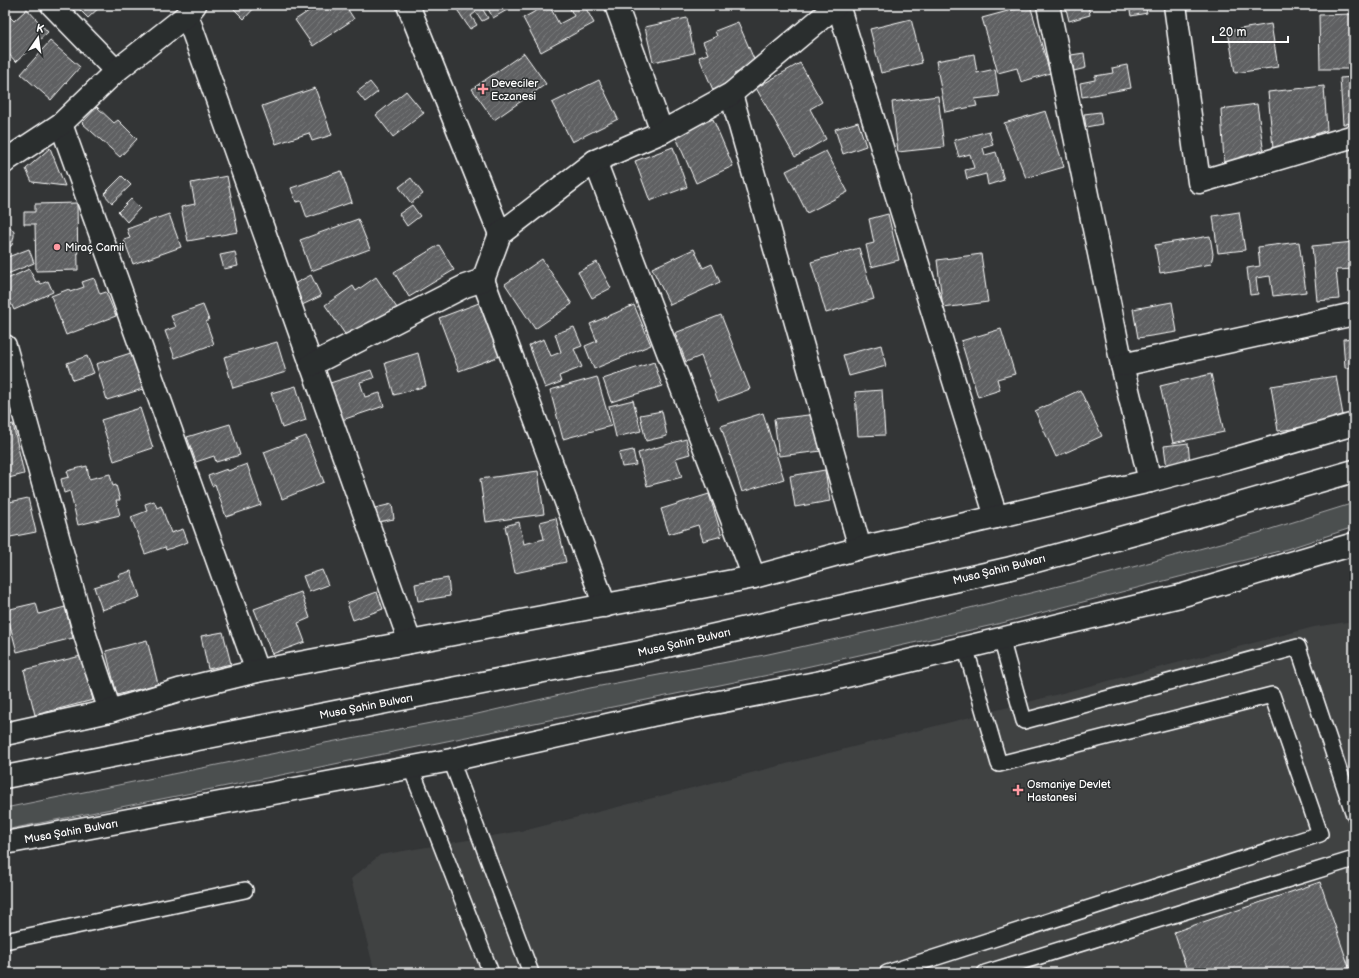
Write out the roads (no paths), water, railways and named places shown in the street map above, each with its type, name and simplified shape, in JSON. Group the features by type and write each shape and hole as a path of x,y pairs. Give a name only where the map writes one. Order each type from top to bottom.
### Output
{"street":[{"path":"52,5 116,71"},
{"path":"408,5 500,234"},
{"path":"616,5 662,132"},
{"path":"605,606 483,280 500,234 595,161 662,132 731,94 838,5 996,517"},
{"path":"1048,5 1122,365 1150,481"},
{"path":"1175,5 1199,182 1354,136"},
{"path":"6,159 61,124 116,71 191,10 311,365 410,642"},
{"path":"731,94 860,548"},
{"path":"61,124 257,671"},
{"path":"595,161 754,577"},
{"path":"311,365 465,286 483,280"},
{"path":"1122,365 1354,314"},
{"path":"5,346 86,638 110,711"},
{"path":"5,734 110,711 179,690 257,671 754,577 860,548 1150,481 1237,458 1354,424"},
{"name":"Musa Şahin Bulvarı","path":"5,777 648,651 1007,568 1167,525 1354,471"},
{"name":"Musa Şahin Bulvarı","path":"5,843 452,760 652,715 821,682 965,646 1180,596 1354,544"}],"lane":[{"path":"1001,638 1024,721 1298,647 1354,815"},
{"path":"887,973 1320,834 1272,694 999,764 965,646"},
{"path":"452,760 531,973"},
{"path":"411,768 492,973"},
{"path":"985,973 1354,859"},
{"path":"5,941 245,890"}],"place":[{"name":"Deveciler Eczanesi","path":"483,89"},
{"name":"Miraç Camii","path":"57,247"},
{"name":"Osmaniye Devlet Hastanesi","path":"1018,790"}]}
